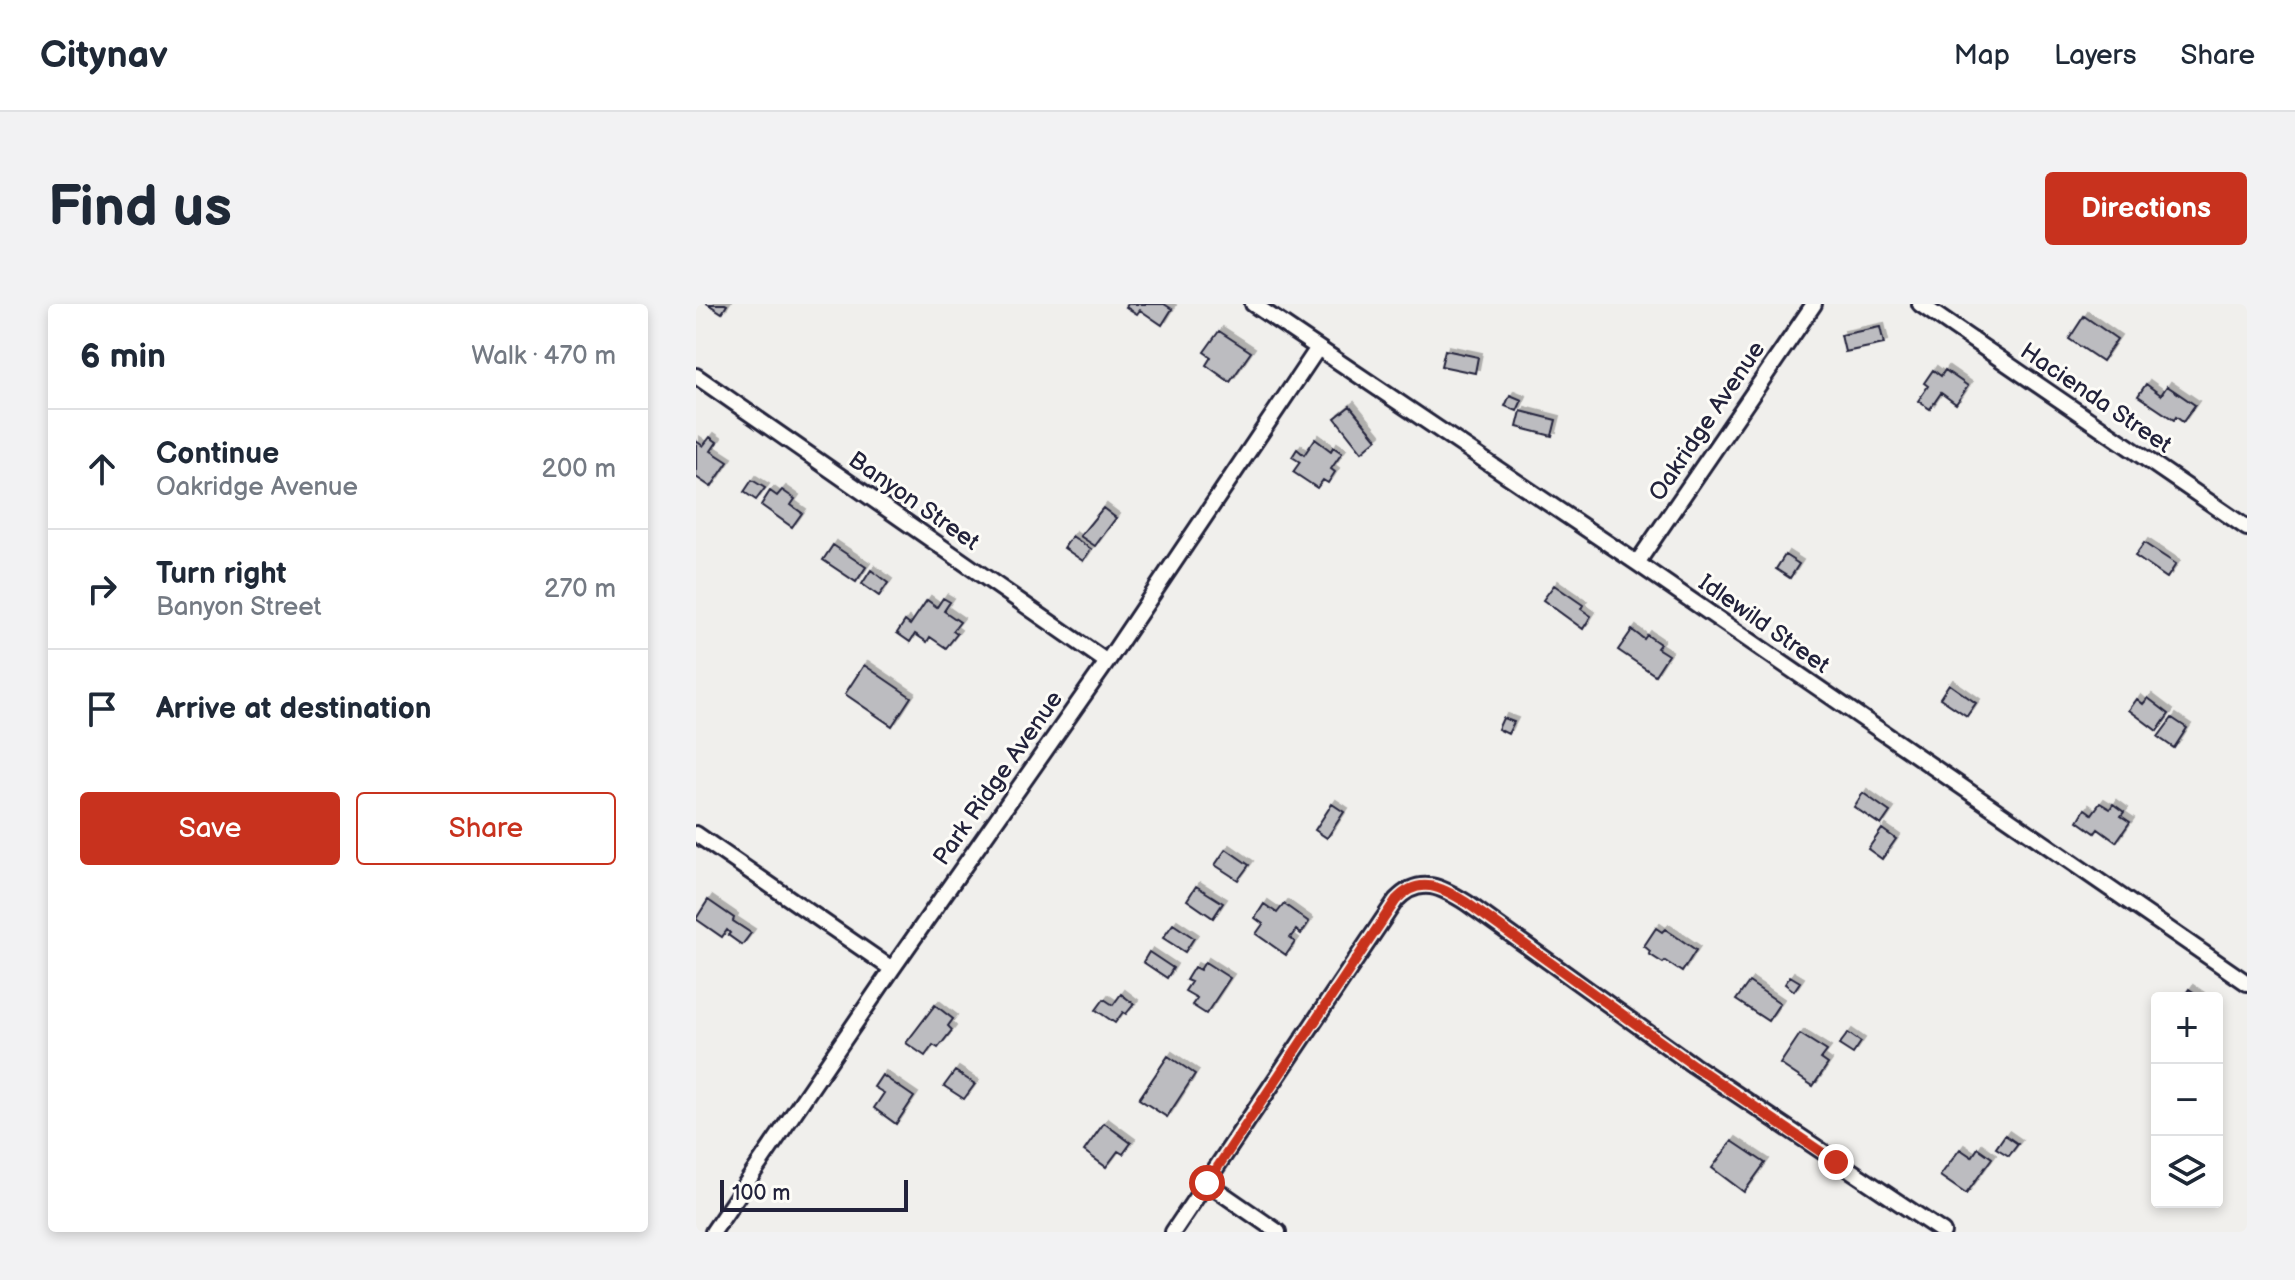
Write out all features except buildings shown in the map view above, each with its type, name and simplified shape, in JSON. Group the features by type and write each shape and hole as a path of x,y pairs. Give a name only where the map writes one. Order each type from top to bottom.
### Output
{"street":[{"name":"Idlewild Street","path":"1253,304 1637,563 2247,983"},
{"name":"Oakridge Avenue","path":"1637,563 1814,304"},
{"name":"Hacienda Street","path":"1920,304 2247,528"},
{"name":"Park Ridge Avenue","path":"713,1232 1107,662 1318,348"},
{"name":"Banyon Street","path":"696,376 1107,662"},
{"path":"696,834 892,969"},
{"path":"1173,1232 1396,900 1404,891 1418,885 1436,887 1467,903 1693,1065 1943,1232"},
{"path":"1207,1183 1278,1232"}],"route":[{"path":"1207,1183 1396,900 1404,891 1418,885 1436,887 1467,903 1693,1065 1836,1162"}]}
